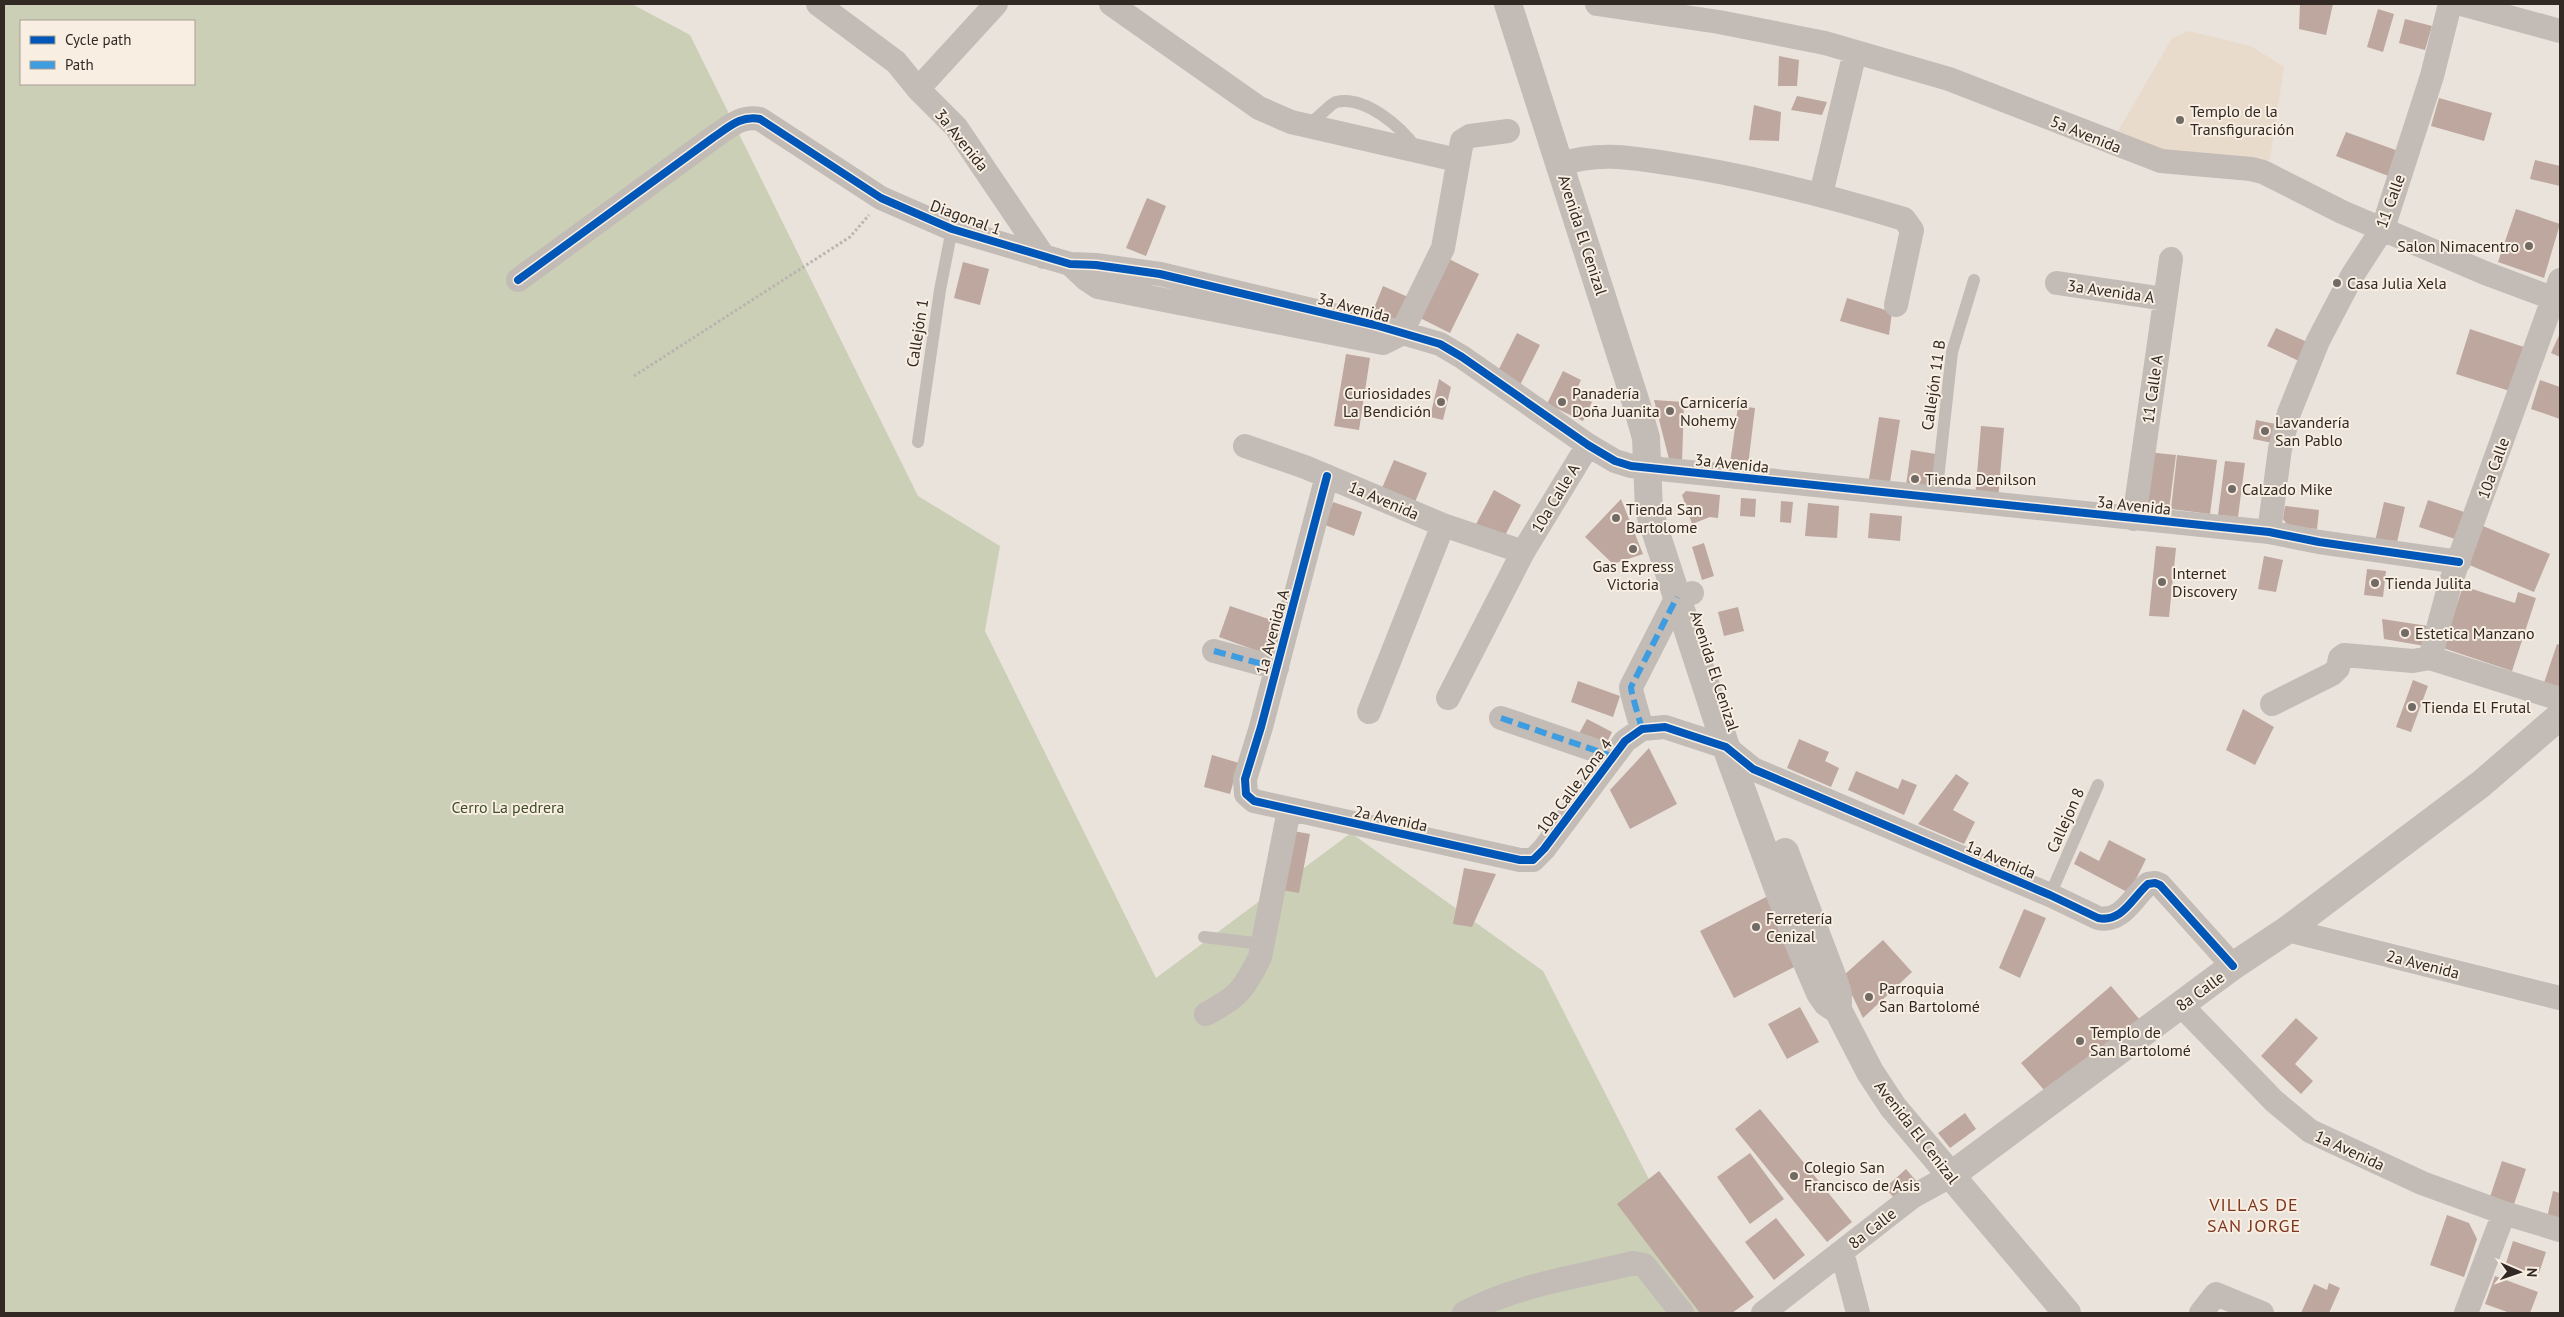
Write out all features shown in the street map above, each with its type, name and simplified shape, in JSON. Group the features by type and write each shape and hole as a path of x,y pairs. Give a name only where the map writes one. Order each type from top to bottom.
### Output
{"street":[{"path":"918,89 996,4"},
{"path":"1111,4 1259,108 1274,116 1307,126 1457,160"},
{"name":"Avenida El Cenizal","path":"1508,4 1638,406 1646,438 1648,469 1670,518 1685,595 1726,747 1795,935 1820,993 1827,1003 1838,1010"},
{"name":"5a Avenida","path":"1597,4 1771,32 1825,43 1957,82 2121,148 2161,161 2251,168 2263,172 2317,201 2485,273 2558,293"},
{"name":"11 Calle","path":"2269,532 2280,449 2301,381 2352,276 2383,228 2432,76 2450,4"},
{"path":"2461,4 2560,31"},
{"name":"3a Avenida","path":"826,6 896,62 918,89 956,127 1044,257 1070,264 1086,279 1108,288 1373,343 1383,343 1401,334 1440,344 1462,357 1588,445 1615,461 1648,469 2269,532 2320,542 2459,562"},
{"path":"1822,194 1855,52"},
{"name":"Diagonal 1","path":"518,280 714,137 745,118 760,119 882,198 952,229 1044,257"},
{"path":"1401,334 1443,248 1457,160 1466,138 1508,131"},
{"path":"1560,164 1581,157 1618,156 1721,172 1822,194 1904,219 1910,225 1912,234 1896,304"},
{"name":"11 Calle A","path":"2134,519 2171,259"},
{"name":"3a Avenida A","path":"2057,283 2165,299"},
{"name":"10a Calle","path":"2430,658 2436,629 2459,562 2558,293"},
{"name":"10a Calle A","path":"1448,698 1523,552 1588,445"},
{"name":"1a Avenida","path":"1245,446 1327,476 1443,525 1523,552"},
{"name":"1a Avenida A","path":"1246,794 1245,779 1277,668 1327,476"},
{"path":"1368,712 1443,525"},
{"path":"1685,595 1631,687 1630,693 1637,704 1642,729 1665,727 1726,747"},
{"name":"Avenida El Cenizal","path":"1685,595 1834,981 1838,994 1838,1010 1870,1072 1893,1107 2067,1313"},
{"path":"1214,651 1277,668"},
{"path":"2272,704 2332,674 2338,668 2340,658 2344,655 2413,660 2430,658 2560,699"},
{"name":"8a Calle","path":"1763,1313 1912,1197 1950,1176 2234,966 2287,930 2481,784 2560,716"},
{"path":"1501,718 1612,756"},
{"name":"10a Calle Zona 4","path":"1532,860 1544,849 1612,756 1632,734 1642,729"},
{"name":"1a Avenida","path":"1726,747 1753,769 2104,919 2119,915 2148,884 2160,884 2234,966"},
{"name":"2a Avenida","path":"1246,794 1259,803 1288,810 1520,860 1532,860"},
{"path":"1206,1014 1232,1000 1249,979 1260,957 1288,810"},
{"name":"2a Avenida","path":"2287,930 2560,998"},
{"name":"1a Avenida","path":"2181,1005 2274,1102 2310,1131 2422,1183 2504,1213 2560,1230"},
{"path":"2466,1313 2504,1213"},
{"path":"1842,1252 1858,1313"},
{"path":"1464,1313 1496,1298 1537,1284 1633,1263 1644,1265 1682,1313"},
{"path":"2202,1313 2216,1294 2262,1313"}],"lane":[{"path":"1307,126 1318,119 1331,104 1344,101 1371,108 1383,115 1410,140 1419,152"},
{"name":"Callejón 1","path":"918,442 940,290 952,229"},
{"name":"Callejón 11 B","path":"1936,498 1952,352 1974,280"},
{"name":"Callejon 8","path":"2050,895 2098,785"},
{"path":"1204,937 1263,944"}],"path":[{"path":"634,376 850,237 862,226 882,198"}],"green space":[{"name":"Cerro La pedrera","path":"4,4 632,4 690,35 918,496 1000,546 985,631 1156,978 1351,833 1543,971 1717,1313 4,1313"}],"shaded area":[{"path":"2188,31 2251,46 2284,67 2270,160 2234,161 2163,156 2117,133 2172,38"}],"building":[{"path":"2300,4 2333,4 2326,35 2299,29"},
{"path":"2378,9 2394,14 2383,52 2367,47"},
{"path":"2405,19 2432,26 2425,50 2399,43"},
{"path":"1779,56 1799,60 1797,86 1778,86"},
{"path":"1797,96 1827,102 1822,115 1791,110"},
{"path":"2439,98 2492,113 2484,141 2431,126"},
{"path":"1754,105 1781,112 1779,141 1749,140"},
{"path":"2346,132 2401,152 2391,177 2336,156"},
{"path":"2535,160 2560,166 2560,186 2530,179"},
{"path":"1147,198 1166,206 1146,256 1126,248"},
{"name":"Salon Nimacentro","path":"2516,209 2560,224 2544,278 2498,262"},
{"path":"1449,259 1479,274 1450,333 1420,318"},
{"path":"963,262 989,269 980,305 954,298"},
{"path":"1383,286 1408,297 1397,324 1372,313"},
{"path":"1847,298 1892,312 1889,335 1840,321"},
{"path":"2276,328 2307,342 2299,361 2267,346"},
{"path":"2470,329 2527,348 2513,392 2456,374"},
{"path":"1517,333 1540,345 1520,385 1497,373"},
{"path":"2560,333 2560,357 2551,353"},
{"path":"1346,354 1370,358 1359,430 1334,426"},
{"path":"1563,371 1581,380 1575,393 1592,402 1583,421 1547,404"},
{"name":"Curiosidades La Bendición","path":"1439,379 1451,387 1443,420 1430,417"},
{"path":"2540,380 2560,387 2560,419 2531,409"},
{"path":"1654,400 1684,402 1682,463 1669,459"},
{"path":"1738,406 1755,408 1747,474 1729,471"},
{"path":"1879,417 1900,420 1890,482 1869,479"},
{"name":"Lavandería San Pablo","path":"2256,420 2276,424 2273,443 2253,439"},
{"path":"1981,426 2004,428 1998,500 1975,498"},
{"path":"1911,450 1936,454 1931,488 1906,485"},
{"path":"2147,452 2176,455 2169,510 2141,506"},
{"path":"2177,455 2217,460 2210,514 2171,509"},
{"path":"1394,460 1427,473 1415,502 1382,488"},
{"name":"Calzado Mike","path":"2225,461 2245,463 2238,517 2218,515"},
{"path":"1494,490 1521,505 1501,543 1474,528"},
{"path":"1686,491 1720,495 1718,518 1710,517 1692,524 1682,495"},
{"path":"1741,498 1756,499 1755,517 1740,516"},
{"name":"Tienda San Bartolome","path":"1621,499 1643,554 1613,564 1585,537"},
{"path":"2428,500 2467,513 2458,540 2419,527"},
{"path":"1781,501 1793,502 1791,523 1780,522"},
{"path":"1333,502 1362,512 1354,536 1325,525"},
{"path":"2384,502 2405,507 2395,551 2374,546"},
{"path":"1808,503 1839,506 1837,538 1805,536"},
{"path":"2285,506 2319,510 2317,529 2288,526 2283,519"},
{"path":"1870,513 1902,516 1900,541 1868,538"},
{"path":"2483,526 2550,554 2534,592 2467,564"},
{"path":"1704,543 1714,576 1702,580 1692,547"},
{"name":"Internet Discovery","path":"2156,546 2176,548 2169,617 2149,616"},
{"path":"2264,556 2283,560 2276,592 2258,589"},
{"name":"Tienda Julita","path":"2367,569 2386,571 2383,597 2364,595"},
{"path":"2463,586 2515,603 2518,592 2536,598 2512,671 2443,648"},
{"path":"1230,606 1277,622 1266,654 1219,637"},
{"path":"1738,607 1744,631 1724,636 1718,612"},
{"name":"Estetica Manzano","path":"2382,619 2428,626 2425,646 2384,639"},
{"path":"2557,644 2560,645 2560,688 2544,683"},
{"name":"Tienda El Frutal","path":"2413,680 2428,686 2411,732 2396,727"},
{"path":"1578,681 1620,696 1613,717 1571,702"},
{"path":"2243,709 2274,727 2255,765 2226,750"},
{"path":"1587,719 1612,732 1604,749 1576,739"},
{"path":"1799,739 1829,752 1825,761 1839,768 1831,787 1787,768"},
{"path":"1649,748 1677,804 1630,829 1610,790"},
{"path":"1212,755 1239,763 1230,794 1204,787"},
{"path":"1856,771 1898,789 1902,779 1917,785 1904,815 1848,790"},
{"path":"1956,774 1969,783 1953,810 1975,822 1964,844 1918,824"},
{"path":"1293,831 1310,834 1299,893 1282,890"},
{"path":"2109,840 2146,859 2129,893 2074,864 2080,851 2099,861"},
{"path":"1464,868 1496,874 1472,927 1453,924"},
{"path":"1770,895 1804,962 1734,998 1700,931"},
{"path":"2024,909 2046,918 2020,978 1999,968"},
{"name":"Parroquia San Bartolomé","path":"1883,940 1912,972 1863,1018 1843,976"},
{"name":"Templo de San Bartolomé","path":"2111,986 2140,1020 2050,1097 2021,1063"},
{"path":"1800,1007 1819,1042 1787,1059 1768,1024"},
{"path":"2296,1018 2318,1038 2295,1064 2313,1081 2301,1094 2261,1056"},
{"name":"Colegio San Francisco de Asis","path":"1760,1109 1852,1222 1827,1242 1735,1129"},
{"path":"1965,1113 1976,1129 1950,1148 1938,1133"},
{"path":"1750,1153 1784,1199 1750,1224 1717,1177"},
{"path":"2502,1161 2526,1169 2514,1204 2490,1197"},
{"path":"1906,1169 1918,1183 1897,1201 1885,1188"},
{"path":"1659,1171 1754,1297 1732,1313 1700,1313 1617,1204"},
{"path":"2553,1191 2560,1193 2560,1221 2547,1218"},
{"path":"2447,1215 2469,1223 2477,1239 2464,1277 2430,1265"},
{"path":"1776,1218 1805,1255 1774,1280 1745,1242"},
{"path":"2513,1241 2546,1252 2538,1276 2505,1266"},
{"path":"2495,1276 2538,1292 2530,1313 2510,1313 2485,1304"},
{"path":"2329,1283 2340,1288 2329,1313 2301,1313 2314,1284 2327,1290"}],"marked path":[{"path":"1642,729 1631,687 1677,597"},
{"path":"1214,651 1277,668"},
{"path":"1501,718 1612,756"}],"cycle path":[{"path":"518,280 730,126 741,120 760,119 881,198 952,229 1070,264 1096,265 1160,274 1375,325 1440,344 1462,357 1588,445 1615,461 1631,466 2269,532 2319,542 2459,562"},
{"path":"1327,476 1261,727 1245,779 1246,794 1254,801 1520,860 1533,860 1544,849 1625,741 1642,729 1665,727 1726,747 1753,769 2050,895 2098,918 2114,917 2126,908 2148,884 2155,883 2160,885 2233,966"}],"place":[{"name":"Templo de la Transfiguración","path":"2180,120"},
{"name":"Salon Nimacentro","path":"2529,246"},
{"name":"Casa Julia Xela","path":"2337,283"},
{"name":"Curiosidades La Bendición","path":"1441,402"},
{"name":"Panadería Doña Juanita","path":"1562,402"},
{"name":"Carnicería Nohemy","path":"1670,411"},
{"name":"Lavandería San Pablo","path":"2265,431"},
{"name":"Tienda Denilson","path":"1915,479"},
{"name":"Calzado Mike","path":"2232,489"},
{"name":"Tienda San Bartolome","path":"1616,518"},
{"name":"Gas Express Victoria","path":"1633,549"},
{"name":"Internet Discovery","path":"2162,582"},
{"name":"Tienda Julita","path":"2375,583"},
{"name":"Estetica Manzano","path":"2405,633"},
{"name":"Tienda El Frutal","path":"2412,707"},
{"name":"Ferretería Cenizal","path":"1756,927"},
{"name":"Parroquia San Bartolomé","path":"1869,997"},
{"name":"Templo de San Bartolomé","path":"2080,1041"},
{"name":"Colegio San Francisco de Asis","path":"1794,1176"}],"district":[{"name":"VILLAS DE SAN JORGE","path":"2254,1214"}]}
